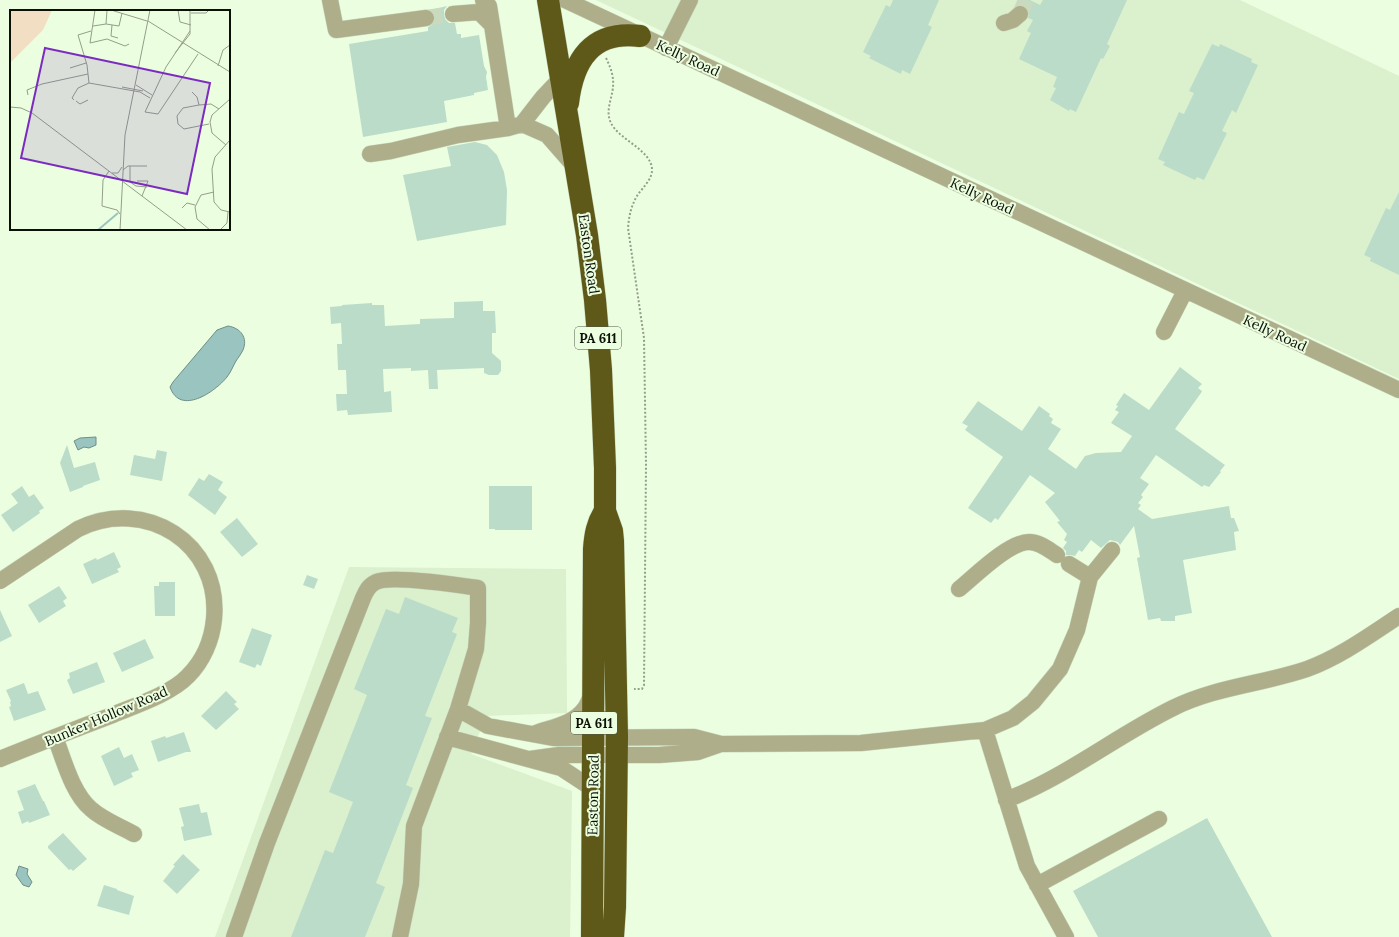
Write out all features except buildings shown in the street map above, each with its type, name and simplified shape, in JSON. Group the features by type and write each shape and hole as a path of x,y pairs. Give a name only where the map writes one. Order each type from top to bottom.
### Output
{"highway":[{"name":"Easton Road","path":"548,0 587,235 595,300 601,370 605,468 605,511 612,531 613,541 617,746 615,907 613,937"},
{"path":"567,114 574,75 579,64 593,45 611,36 629,34 640,36"},
{"name":"Easton Road","path":"592,937 595,535 600,518 605,511"}],"street":[{"path":"330,0 336,30 426,18"},
{"path":"483,0 489,6 515,126"},
{"name":"Kelly Road","path":"565,0 1399,390"},
{"path":"666,48 690,0"},
{"path":"453,14 479,12 492,25"},
{"path":"1004,23 1012,20 1020,14"},
{"path":"515,126 560,79"},
{"path":"370,154 391,151 458,135 515,126 547,136 575,167"},
{"path":"1164,332 1185,291"},
{"name":"Bunker Hollow Road","path":"0,581 78,529 89,524 113,518 132,518 146,521 164,528 175,534 190,547 198,557 210,580 214,596 215,609 213,629 200,661 188,676 179,684 168,691 128,708 0,759"},
{"path":"960,588 1007,550 1019,543 1030,542 1043,546 1090,577"},
{"path":"458,710 488,726 594,746 617,746 659,755 698,752 721,744 861,743 985,730 1013,718 1033,702 1060,669 1077,630 1090,577 1112,550"},
{"path":"234,937 267,843 363,598 370,586 385,579 399,579 478,588 476,649 458,710 414,826 411,884 400,937"},
{"path":"1006,800 1030,791 1054,778 1174,707 1230,688 1279,678 1308,669 1329,660 1399,616"},
{"path":"533,734 567,723 577,717 586,708 594,688"},
{"path":"985,730 1027,866 1066,937"},
{"path":"55,737 75,790 82,800 101,816 134,834"},
{"path":"448,737 561,768 593,789"},
{"path":"530,759 559,755 594,746"},
{"path":"1037,885 1158,819"}],"path":[{"path":"604,54 611,68 613,77 613,88 609,106 610,121 613,128 646,156 652,166 652,172 630,210 628,228 644,338 646,465 644,685 642,689 634,689"}],"shaded area":[{"path":"596,0 1240,0 1399,76 1399,379"},
{"path":"349,567 566,569 567,713 486,716 471,754 572,791 570,937 215,937"}],"water":[{"path":"228,326 240,331 245,341 243,350 227,377 214,389 198,398 189,401 181,400 175,396 170,387 173,382 217,330"},
{"path":"96,437 96,445 89,448 84,447 78,450 74,441 80,438"},
{"path":"19,866 28,869 27,874 32,882 29,887 23,885 16,875"}],"tunnel":[{"path":"1020,14 1026,0"},
{"path":"426,18 453,14"}]}
